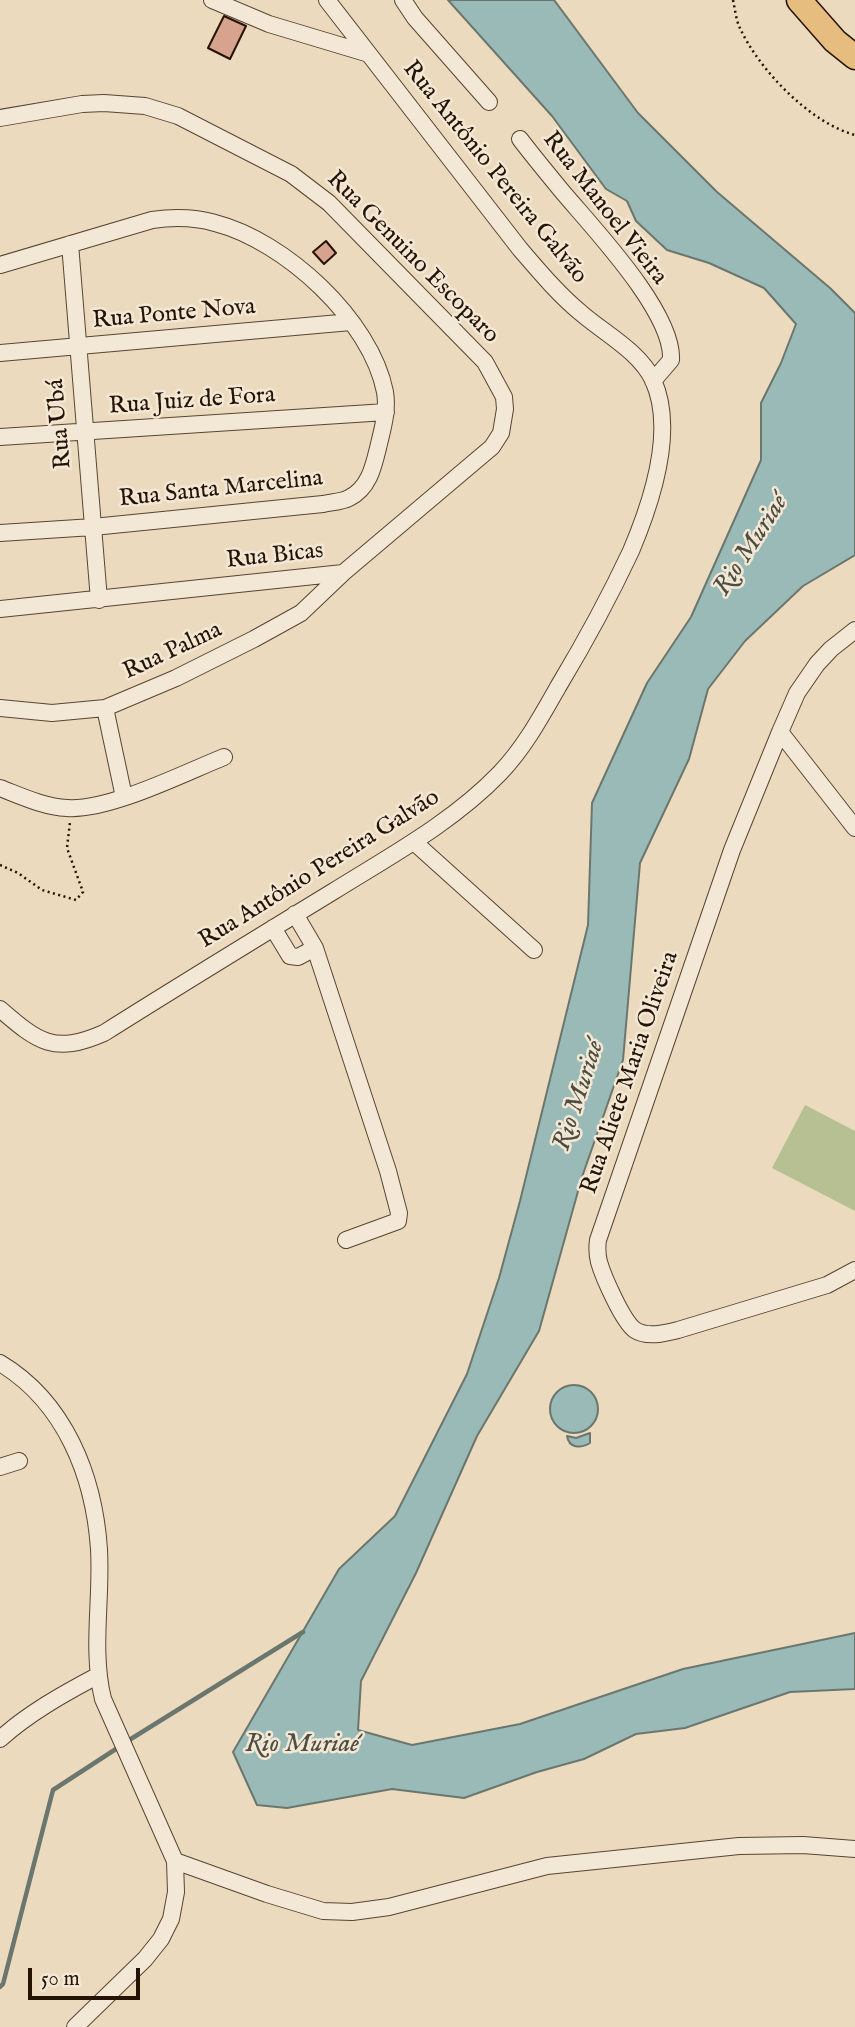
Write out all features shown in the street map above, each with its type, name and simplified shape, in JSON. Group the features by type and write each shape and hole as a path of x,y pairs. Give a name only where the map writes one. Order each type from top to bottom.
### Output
{"highway":[{"path":"799,0 835,41 855,57"}],"street":[{"path":"212,0 269,24 369,54"},
{"name":"Rua Antônio Pereira Galvão","path":"0,1009 27,1032 45,1042 75,1044 104,1033 414,842 464,805 500,773 531,734 607,604 645,519 659,471 662,437 660,407 653,381 640,362 551,285 520,249 327,0"},
{"path":"403,0 415,18 489,102"},
{"name":"Rua Genuino Escoparo","path":"0,118 82,104 145,106 178,116 291,174 329,204 485,362 503,397 505,409 501,433"},
{"name":"Rua Manoel Vieira","path":"520,139 562,192 594,226 662,322 670,342 671,360 653,381"},
{"path":"0,265 152,219 175,217 215,223 244,234 284,257 322,287 351,322 372,353 385,394 386,412"},
{"name":"Rua Ubá","path":"70,244 99,600"},
{"name":"Rua Ponte Nova","path":"0,353 351,322"},
{"name":"Rua Juiz de Fora","path":"0,437 386,412"},
{"name":"Rua Santa Marcelina","path":"0,533 93,527 323,504 349,498 361,489 372,473 386,412"},
{"name":"Rua Bicas","path":"0,609 343,573 476,463 501,433"},
{"name":"Rua Palma","path":"0,708 52,713 106,708 176,678 301,613 343,573"},
{"name":"Rua Aliete Maria Oliveira","path":"855,630 817,664 797,693 780,732 732,850 598,1240 597,1250 599,1263 626,1321 635,1330 644,1333 662,1334 678,1330 827,1285 855,1270"},
{"path":"106,708 124,797"},
{"path":"780,732 855,828"},
{"path":"0,788 41,803 88,808 124,797 224,757"},
{"path":"414,842 534,950"},
{"path":"295,914 315,948 400,1213 398,1221 389,1226 346,1240"},
{"path":"273,928 290,956 298,957 315,948"},
{"path":"0,1363 41,1395 61,1422 79,1456 93,1504 99,1549 97,1676 103,1699 175,1861 176,1892 171,1919 162,1939 75,2027"},
{"path":"0,1467 19,1461"},
{"path":"0,1739 14,1726 97,1676"},
{"path":"175,1861 323,1911 352,1912 389,1907 547,1866 739,1846 803,1845 855,1849"}],"path":[{"path":"733,0 738,24 757,56 782,88 842,132 855,135"},
{"path":"0,865 18,873 42,890 76,900 83,892 67,848 71,808"}],"green space":[{"path":"805,1105 855,1131 855,1211 772,1168"}],"water":[{"name":"Rio Muriaé","path":"448,0 554,0 638,113 717,192 830,288 855,313 855,555 803,586 745,641 708,689 689,759 640,863 623,1060 582,1177 539,1331 477,1436 416,1573 361,1681 358,1730 412,1745 520,1724 683,1669 855,1633 855,1689 790,1692 685,1728 636,1734 584,1759 537,1772 464,1798 392,1789 287,1808 257,1805 233,1752 339,1569 395,1516 467,1374 499,1278 520,1201 588,925 592,803 647,683 691,617 761,460 761,403 796,324 764,288 709,263 667,250 636,221 627,201 606,189 552,116"},
{"path":"574,1385 591,1392 598,1409 591,1426 574,1433 557,1426 550,1409 557,1392"},
{"path":"590,1433 590,1443 582,1446 570,1443 567,1436 576,1438"}],"building":[{"path":"224,16 246,26 230,59 208,48"},
{"path":"326,241 336,253 324,264 313,252"}],"waterway":[{"path":"126,1742 303,1632"},
{"path":"0,1987 3,1984 53,1790 119,1747"}]}
